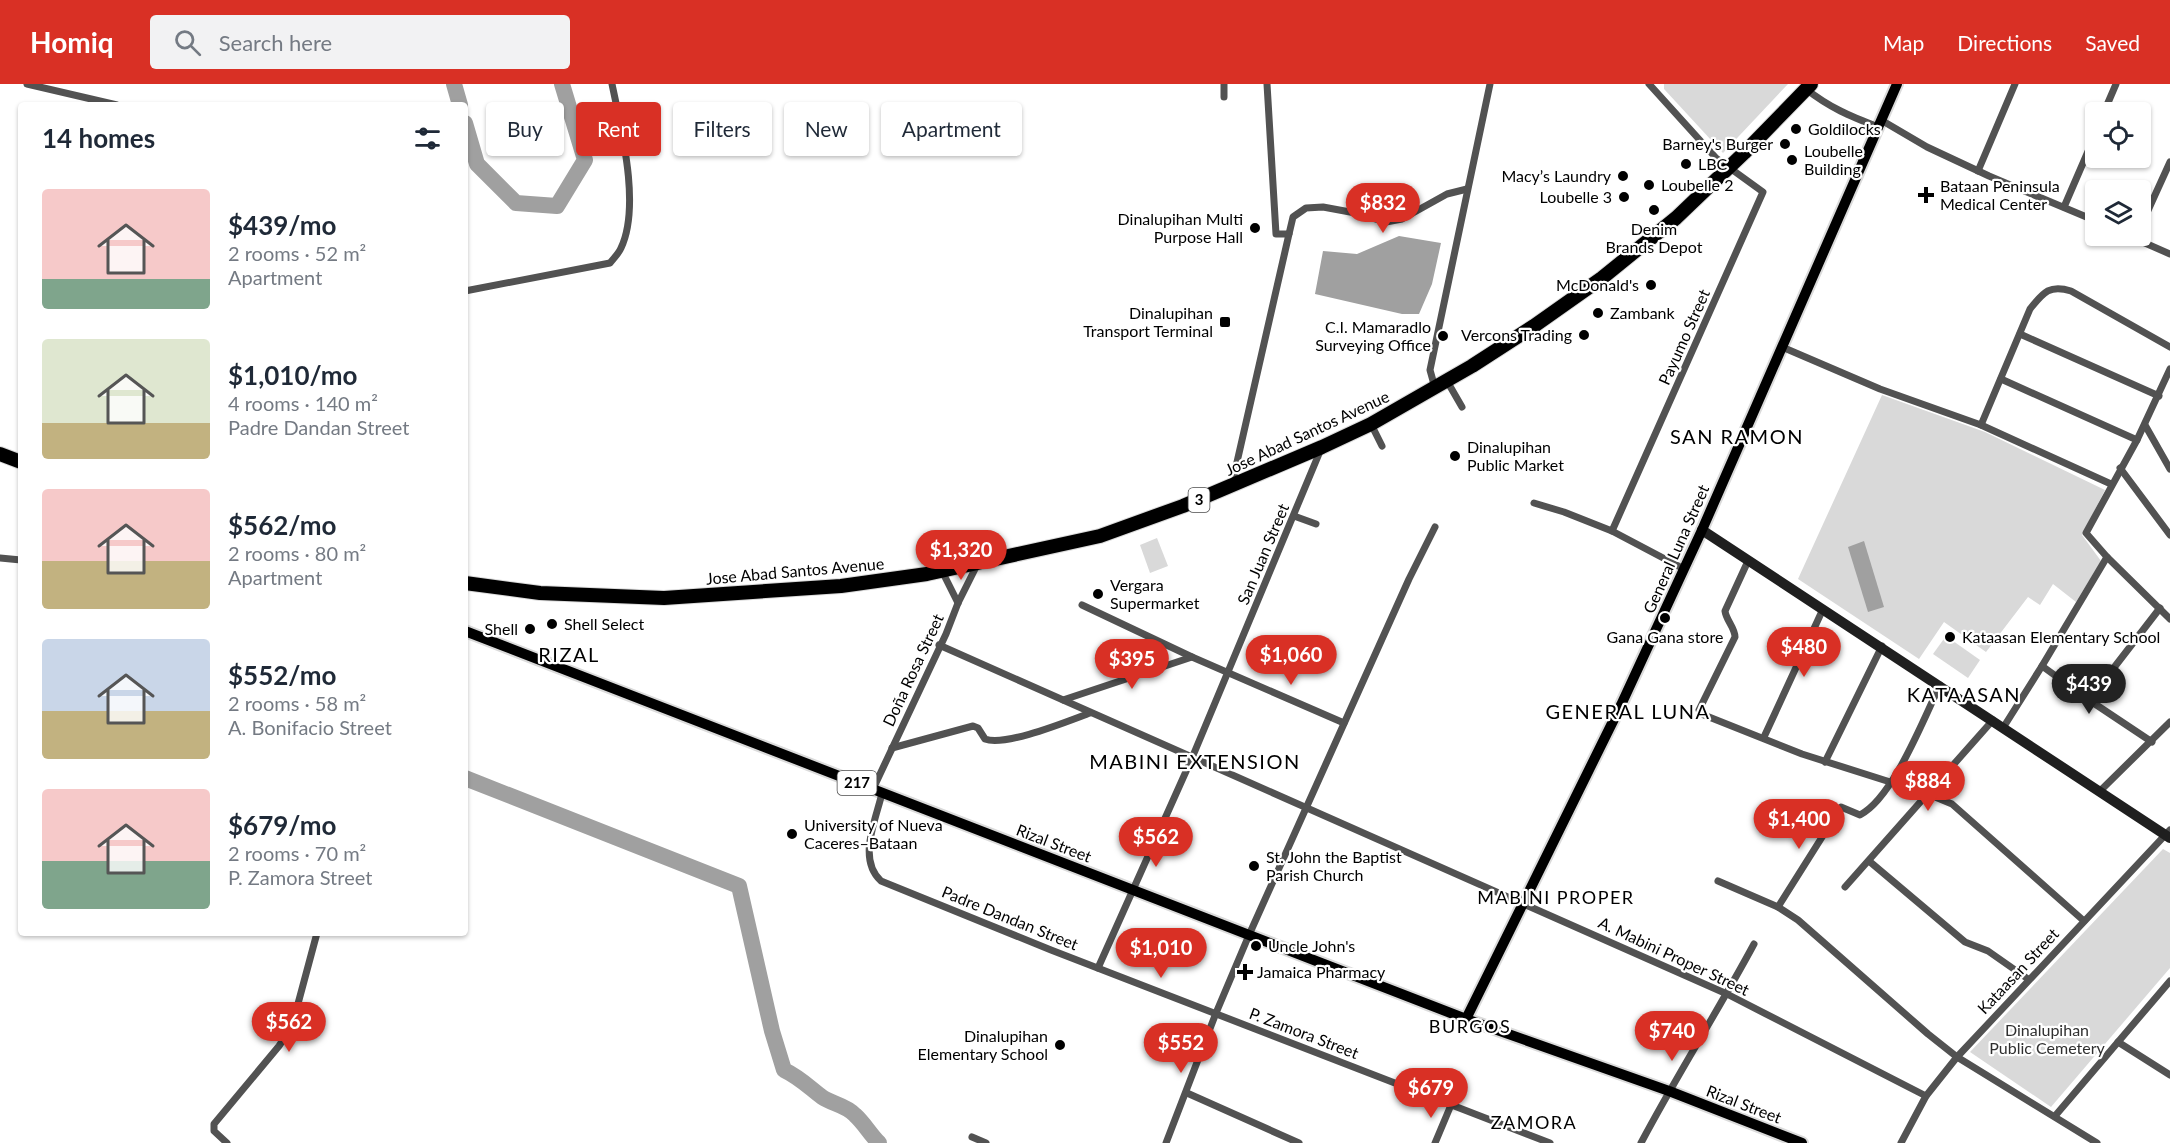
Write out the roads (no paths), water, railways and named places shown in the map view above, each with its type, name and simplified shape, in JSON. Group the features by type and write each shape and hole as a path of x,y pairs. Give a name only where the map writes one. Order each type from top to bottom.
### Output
{"highway":[{"name":"Jose Abad Santos Avenue","path":"468,583 540,593 664,598 841,586 942,571 1100,536 1232,486 1322,447 1371,424 1499,350 1602,278 1676,218 1808,86"},
{"path":"0,454 18,461"}],"main road":[{"name":"General Luna Street","path":"1466,1019 1525,903 1702,530 1897,84"},
{"path":"1702,530 2168,834"},
{"name":"Rizal Street","path":"468,632 1466,1019 1668,1091 1802,1143"}],"street":[{"path":"27,84 104,102"},
{"path":"468,290 610,263 621,247 629,215 628,161 612,84"},
{"path":"1224,84 1224,97"},
{"path":"1267,84 1276,234 1289,234"},
{"path":"1435,388 1430,370 1490,84"},
{"path":"1649,84 1716,158 1728,168"},
{"path":"1978,171 2014,84"},
{"path":"2108,102 2116,84"},
{"path":"1808,86 1826,105 1841,113 1880,123 1978,171 2085,216"},
{"path":"2064,207 2085,158"},
{"path":"2151,204 2170,162"},
{"name":"Payumo Street","path":"1612,531 1763,192 1728,168"},
{"path":"1232,486 1293,217 1306,208 1323,207 1386,222 1402,219 1446,194 1467,189"},
{"path":"2151,245 2170,254"},
{"path":"1981,425 2030,309 2041,295 2051,289 2060,287 2071,291 2170,347"},
{"path":"2020,334 2158,396"},
{"path":"1782,347 1881,389 1981,425 2111,484"},
{"path":"2170,369 2145,425 2086,533 2170,619"},
{"path":"2166,377 2170,385"},
{"path":"2001,379 2137,440"},
{"path":"1447,381 1462,408"},
{"path":"1371,424 1382,446"},
{"path":"2145,425 2170,469"},
{"name":"San Juan Street","path":"1098,968 1192,758 1322,447"},
{"path":"2120,468 2170,535"},
{"path":"1534,503 1612,531 1684,569"},
{"path":"1294,516 1316,524"},
{"path":"1166,1143 1249,935 1435,527"},
{"path":"2003,728 2043,666 2107,557"},
{"path":"0,558 18,560"},
{"path":"1748,561 1725,610 1726,618 1735,637 1699,710 1704,715 1825,762 1928,794 1952,804 2084,921"},
{"name":"Doña Rosa Street","path":"878,791 892,748 978,563"},
{"path":"942,571 958,603"},
{"path":"1082,605 1192,657 1344,723"},
{"path":"2089,700 2160,608"},
{"path":"1764,738 1823,609"},
{"name":"A. Mabini Proper Street","path":"939,645 1727,994 1926,1096"},
{"path":"1825,762 1882,646"},
{"path":"1063,700 1192,657"},
{"path":"2043,666 2152,742"},
{"path":"1778,907 1841,807 1860,815 1872,808 1892,783 1940,685"},
{"path":"892,748 973,726 978,728 985,739 996,741 1031,733 1090,713"},
{"path":"1845,887 1993,720"},
{"path":"2100,791 2170,722"},
{"name":"Padre Dandan Street","path":"878,791 868,850 871,869 881,881 1216,1013"},
{"name":"Kataasan Street","path":"1902,1143 1926,1096 1957,1057 2028,979 2168,834"},
{"path":"1869,861 1965,942 1988,951 2028,979"},
{"path":"1718,881 1778,907 1798,920 1957,1057 2097,1143"},
{"path":"227,1143 214,1131 214,1124 279,1046 292,1026 316,936"},
{"path":"1641,1143 1668,1091 1727,994 1754,944"},
{"path":"2055,1116 2170,981"},
{"name":"P. Zamora Street","path":"1216,1013 1550,1143"},
{"path":"2118,1042 2170,1075"},
{"path":"1187,1093 1299,1143"},
{"path":"1435,1143 1451,1105"},
{"path":"972,1137 986,1143"}],"waterway":[{"path":"454,84 459,102"},
{"path":"468,133 477,164 516,203 557,206 585,160 562,84"},
{"path":"468,779 739,886 772,1031 784,1070 822,1097 851,1112 879,1143"}],"place":[{"name":"Goldilocks","path":"1796,129"},
{"name":"Barney's Burger","path":"1785,144"},
{"name":"Loubelle Building","path":"1792,160"},
{"name":"LBC","path":"1686,164"},
{"name":"Macy’s Laundry","path":"1623,176"},
{"name":"Loubelle 2","path":"1649,185"},
{"name":"Bataan Peninsula Medical Center","path":"1926,195"},
{"name":"Loubelle 3","path":"1624,197"},
{"name":"Denim Brands Depot","path":"1654,210"},
{"name":"Dinalupihan Multi Purpose Hall","path":"1255,228"},
{"name":"McDonald's","path":"1651,285"},
{"name":"Zambank","path":"1598,313"},
{"name":"Dinalupihan Transport Terminal","path":"1225,322"},
{"name":"Vercons Trading","path":"1584,335"},
{"name":"C.I. Mamaradlo Surveying Office","path":"1443,336"},
{"name":"Dinalupihan Public Market","path":"1455,456"},
{"name":"Vergara Supermarket","path":"1098,594"},
{"name":"Gana Gana store","path":"1665,618"},
{"name":"Shell Select","path":"552,624"},
{"name":"Shell","path":"530,629"},
{"name":"Kataasan Elementary School","path":"1950,637"},
{"name":"University of Nueva Caceres–Bataan","path":"792,834"},
{"name":"St. John the Baptist Parish Church","path":"1254,866"},
{"name":"Uncle John's","path":"1256,946"},
{"name":"Jamaica Pharmacy","path":"1245,972"},
{"name":"Dinalupihan Elementary School","path":"1060,1045"}],"district":[{"name":"SAN RAMON","path":"1737,437"},
{"name":"RIZAL","path":"569,655"},
{"name":"KATAASAN","path":"1964,695"},
{"name":"GENERAL LUNA","path":"1628,712"},
{"name":"MABINI EXTENSION","path":"1195,762"},
{"name":"MABINI PROPER","path":"1556,898"},
{"name":"BURGOS","path":"1470,1027"},
{"name":"ZAMORA","path":"1534,1123"}],"park label":[{"name":"Dinalupihan Public Cemetery","path":"2047,1039"}]}
